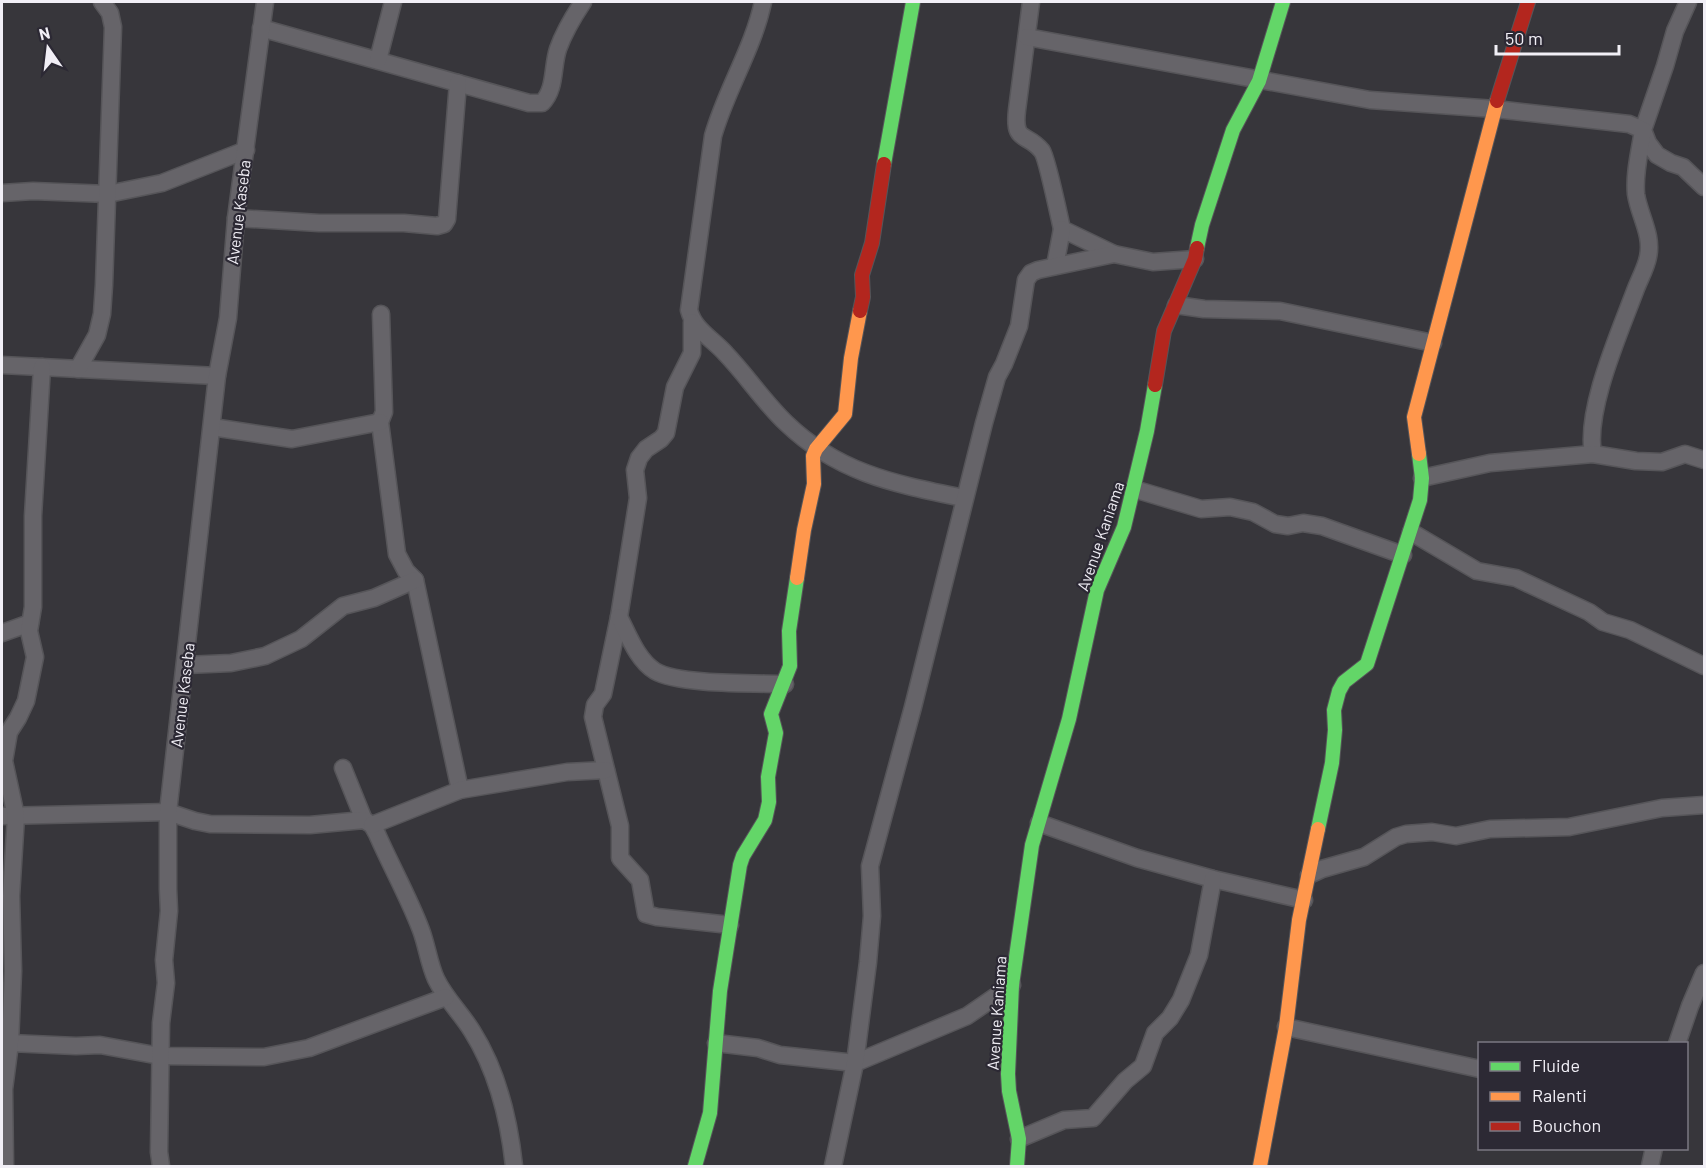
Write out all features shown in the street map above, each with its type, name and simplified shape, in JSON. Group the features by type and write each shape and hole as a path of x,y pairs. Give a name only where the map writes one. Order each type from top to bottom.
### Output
{"street":[{"path":"78,369 97,335 102,314 113,27 110,13 102,2"},
{"name":"Avenue Kaseba","path":"161,1167 159,1152 160,1056 166,983 164,960 169,911 168,812 217,376 228,318 236,218 265,2"},
{"path":"378,60 393,2"},
{"path":"261,27 529,103 542,103 549,96 557,52 583,2"},
{"path":"730,925 646,914 640,880 620,858 620,826 593,717 595,705 603,694 619,617 638,498 635,470 639,458 646,449 666,434 675,387 692,353 692,322 689,310 713,136 754,37 763,2"},
{"path":"695,1167 710,1113 720,991 740,865 742,856 765,820 769,802 768,777 776,733 771,714 773,704 784,684 790,666 789,631 804,530 814,484 812,465 816,448 845,414 851,358 862,297 862,275 872,243 913,2"},
{"path":"1031,2 1015,122 1022,136 1042,151 1062,229 1055,266"},
{"name":"Avenue Kaniama","path":"1017,1167 1019,1139 1009,1091 1008,1074 1012,985 1032,845 1069,719 1097,590 1124,527 1134,489 1164,331 1195,259 1202,225 1233,130 1259,81 1283,2"},
{"path":"1260,1167 1286,1026 1304,900 1332,763 1334,710 1344,682 1367,664 1420,500 1422,478 1414,417 1495,109 1528,2"},
{"path":"1593,454 1590,438 1594,411 1617,339 1648,257 1650,242 1636,196 1635,178 1643,130 1675,31 1688,2"},
{"path":"1027,37 1370,100 1495,109 1629,124 1643,130 1648,143 1657,155 1683,167 1704,187"},
{"path":"236,218 319,223 404,223 437,226 444,224 447,219 458,83"},
{"path":"2,193 33,191 108,194 162,183 246,150"},
{"path":"1062,229 1114,254 1153,262 1195,259"},
{"path":"833,1167 855,1063 872,916 870,866 997,377 1019,326 1026,280 1031,273 1038,270 1114,254"},
{"path":"1176,305 1204,309 1280,311 1433,343"},
{"path":"381,314 384,412 380,422 397,554 406,571 415,580 460,790"},
{"path":"692,322 725,352 787,423 816,448 845,466 892,483 964,498"},
{"path":"2,365 217,376"},
{"path":"5,1167 4,1089 10,1043 13,971 9,816 4,761 9,732 26,701 35,657 29,631 33,607 33,516 42,367"},
{"path":"212,427 292,440 380,422"},
{"path":"1422,478 1490,463 1593,454 1636,461 1662,462 1685,454 1704,460"},
{"path":"1134,489 1201,509 1230,507 1253,512 1275,524 1288,526 1303,523 1322,526 1403,555"},
{"path":"1411,532 1477,571 1516,578 1589,612 1603,622 1630,630 1704,666"},
{"path":"186,664 231,663 264,656 301,639 343,606 374,598 415,580"},
{"path":"619,617 639,654 654,670 673,677 709,681 784,684"},
{"path":"2,633 30,623"},
{"path":"343,768 421,929 435,978 446,997 472,1030 497,1083 508,1125 514,1167"},
{"path":"9,816 168,812 210,824 368,823 460,790 567,772 606,770"},
{"path":"1309,876 1322,868 1364,857 1396,837 1406,834 1432,832 1456,836 1490,829 1569,827 1662,808 1704,805"},
{"path":"1039,823 1137,858 1213,879 1304,900"},
{"path":"1019,1139 1064,1120 1093,1118 1125,1081 1143,1066 1155,1033 1170,1018 1191,978 1199,955 1213,879"},
{"path":"1678,1042 1704,973"},
{"path":"716,1043 758,1048 780,1055 855,1063 968,1016 1012,985"},
{"path":"10,1043 57,1046 100,1045 160,1056 264,1057 309,1048 446,997"},
{"path":"1286,1026 1478,1069"},
{"path":"1650,1167 1654,1150"}],"traffic: fast":[{"path":"884,164 913,2"},
{"path":"1197,248 1202,225 1233,130 1259,81 1283,2"},
{"path":"1017,1166 1019,1139 1009,1091 1008,1074 1012,985 1032,845 1069,719 1097,590 1124,527 1147,431 1155,385"},
{"path":"1318,829 1332,763 1334,710 1339,691 1344,682 1367,664 1420,500 1422,478 1419,454"},
{"path":"695,1166 710,1113 720,991 740,865 765,820 769,802 768,777 776,733 771,714 790,666 789,631 797,578"}],"traffic: slow":[{"path":"1419,454 1414,417 1497,101"},
{"path":"797,578 814,484 813,456 816,449 845,414 851,358 860,311"},
{"path":"1260,1166 1286,1027 1299,920 1318,829"}],"traffic: jam":[{"path":"1497,101 1528,2"},
{"path":"860,311 863,297 862,275 872,243 884,164"},
{"path":"1155,385 1164,331 1195,259 1197,248"}]}
